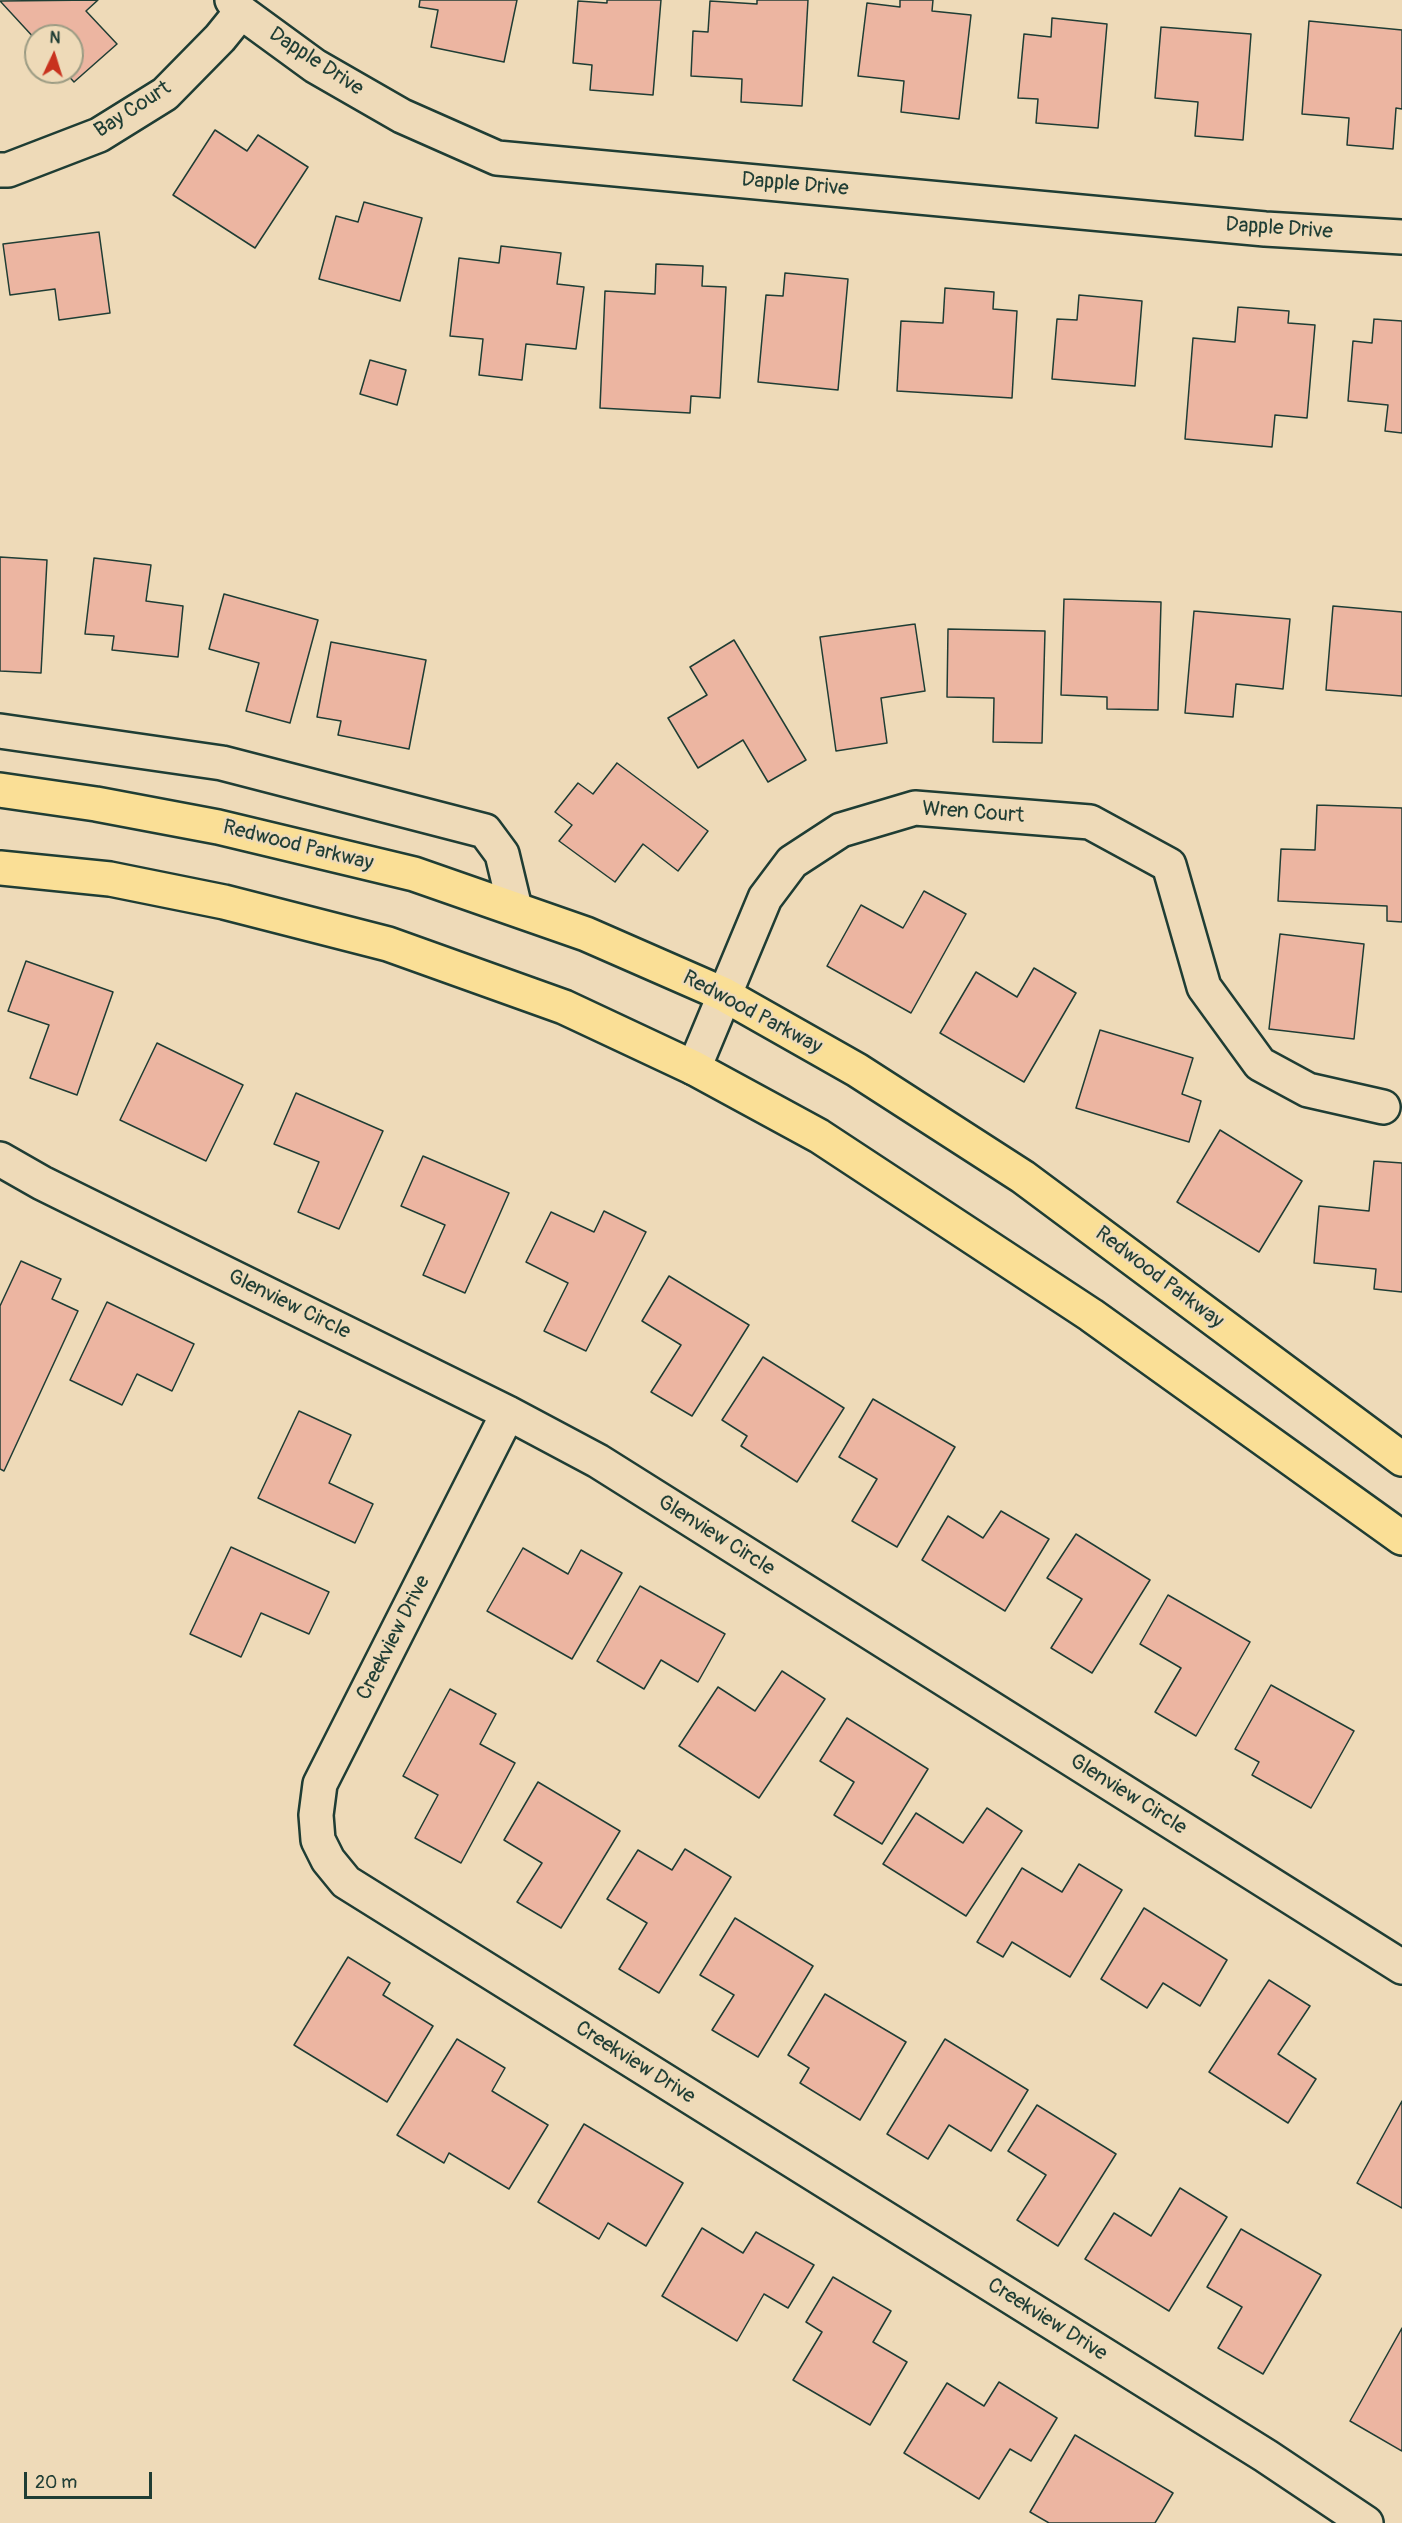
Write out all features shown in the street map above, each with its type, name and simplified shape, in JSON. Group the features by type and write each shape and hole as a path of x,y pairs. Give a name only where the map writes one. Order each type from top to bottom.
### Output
{"main road":[{"name":"Redwood Parkway","path":"0,790 96,804 218,827 414,874 586,934 723,994 857,1070 1023,1177 1402,1459"},
{"path":"0,868 110,879 213,899 388,944 564,1007 694,1068 819,1136 1091,1315 1402,1538"}],"street":[{"name":"Bay Court","path":"0,170 8,170 99,135 165,94 220,38 237,6"},
{"name":"Dapple Drive","path":"237,6 315,66 402,116 496,158 1265,229 1402,237"},
{"path":"0,731 222,763 485,831 501,854 514,908"},
{"name":"Wren Court","path":"694,1068 765,898 792,862 841,830 915,808 1090,822 1169,865 1204,987 1260,1064 1308,1090 1383,1107"},
{"name":"Glenview Circle","path":"0,1159 42,1183 508,1413 598,1461 1402,1967"},
{"name":"Creekview Drive","path":"508,1413 320,1784 316,1815 318,1840 328,1860 346,1882 1266,2456 1366,2523"}],"building":[{"path":"98,0 86,11 117,44 84,73 84,24 24,24 24,27 0,1"},
{"path":"420,0 517,0 504,62 431,47 438,10 419,7"},
{"path":"607,0 661,0 653,95 590,90 592,65 573,63 578,1 607,3"},
{"path":"757,0 808,0 802,106 741,102 742,79 691,76 693,31 708,32 710,1 757,4"},
{"path":"900,0 933,0 932,11 971,15 959,119 901,112 904,81 858,76 867,3 900,7"},
{"path":"1052,18 1107,24 1098,128 1036,123 1038,99 1018,98 1024,34 1051,37"},
{"path":"1309,21 1402,30 1402,109 1396,108 1393,149 1347,145 1349,118 1302,114"},
{"path":"1161,27 1251,34 1243,140 1195,136 1198,102 1155,98"},
{"path":"215,130 247,151 258,135 308,167 255,248 173,195"},
{"path":"364,202 422,218 400,301 319,279 336,216 358,222"},
{"path":"99,232 110,313 59,320 55,289 10,295 3,244"},
{"path":"501,246 561,253 557,284 584,287 576,349 526,344 522,380 479,375 483,339 450,336 459,258 499,263"},
{"path":"656,264 703,266 702,286 726,287 720,398 691,396 690,413 600,408 605,291 655,294"},
{"path":"785,273 848,279 838,390 758,382 766,295 783,296"},
{"path":"945,288 994,292 993,309 1017,311 1012,398 897,391 901,321 943,323"},
{"path":"1079,295 1142,301 1135,386 1052,379 1057,319 1077,320"},
{"path":"1238,307 1289,311 1288,323 1315,325 1307,418 1275,415 1272,447 1185,439 1193,338 1235,342"},
{"path":"1374,319 1402,321 1402,433 1385,431 1388,405 1348,401 1353,341 1372,343"},
{"path":"370,360 406,370 397,405 360,394"},
{"path":"0,557 47,560 41,673 0,671"},
{"path":"94,558 151,565 146,601 183,606 178,657 112,650 114,636 85,634"},
{"path":"224,594 318,620 290,723 246,711 259,663 209,649"},
{"path":"1064,599 1161,602 1158,710 1107,709 1107,697 1061,695"},
{"path":"1333,606 1402,612 1402,696 1326,690"},
{"path":"1194,611 1290,619 1283,689 1236,684 1233,717 1185,713"},
{"path":"915,624 925,691 881,698 887,743 836,751 820,637"},
{"path":"948,629 1045,631 1042,743 993,742 994,698 947,697"},
{"path":"734,640 806,760 768,782 743,740 698,768 668,718 707,695 690,667"},
{"path":"331,642 426,660 409,749 338,735 341,721 317,717"},
{"path":"617,763 708,831 678,871 643,844 615,882 559,841 572,825 555,812 578,783 593,794"},
{"path":"1317,805 1402,808 1402,922 1387,921 1387,906 1278,901 1281,849 1315,850"},
{"path":"924,891 966,914 911,1013 827,966 861,905 903,928"},
{"path":"1280,934 1364,944 1354,1039 1269,1029"},
{"path":"26,961 113,992 77,1095 30,1078 49,1025 8,1011"},
{"path":"1034,968 1076,993 1024,1082 940,1033 976,972 1017,997"},
{"path":"1100,1030 1193,1058 1182,1094 1201,1101 1189,1142 1076,1108"},
{"path":"157,1043 243,1085 206,1161 120,1120"},
{"path":"296,1093 383,1131 339,1229 298,1212 319,1162 274,1144"},
{"path":"1220,1130 1302,1181 1259,1252 1177,1202"},
{"path":"423,1156 509,1193 465,1293 423,1275 445,1225 401,1206"},
{"path":"1374,1161 1402,1163 1402,1292 1374,1289 1376,1269 1314,1263 1319,1206 1369,1211"},
{"path":"604,1211 646,1232 586,1351 544,1331 568,1283 526,1262 551,1212 594,1232"},
{"path":"21,1261 61,1279 52,1299 78,1311 4,1471 0,1469 0,1306"},
{"path":"669,1276 749,1325 692,1416 651,1392 681,1345 642,1321"},
{"path":"107,1302 194,1344 172,1391 137,1374 122,1405 70,1380"},
{"path":"763,1357 844,1408 797,1482 741,1446 747,1436 722,1420"},
{"path":"873,1399 955,1447 897,1547 852,1521 877,1479 839,1457"},
{"path":"299,1411 351,1435 329,1483 373,1504 355,1543 258,1498"},
{"path":"1001,1511 1049,1539 1005,1611 922,1560 948,1516 983,1538"},
{"path":"1076,1534 1150,1580 1092,1673 1051,1648 1082,1599 1047,1578"},
{"path":"231,1547 329,1592 309,1634 261,1613 241,1657 190,1634"},
{"path":"523,1548 568,1574 581,1550 622,1573 572,1659 487,1611"},
{"path":"640,1586 725,1634 698,1682 661,1660 644,1689 597,1661"},
{"path":"1168,1595 1250,1642 1196,1736 1155,1712 1181,1668 1140,1644"},
{"path":"782,1671 825,1699 759,1798 679,1746 718,1687 755,1711"},
{"path":"1271,1685 1354,1731 1311,1808 1252,1775 1259,1762 1235,1749"},
{"path":"450,1689 496,1714 480,1744 515,1763 461,1863 415,1838 438,1795 403,1776"},
{"path":"847,1718 928,1769 882,1844 834,1815 854,1782 820,1761"},
{"path":"538,1782 620,1831 561,1928 517,1902 542,1863 504,1840"},
{"path":"987,1808 1022,1831 966,1916 883,1864 916,1813 963,1843"},
{"path":"685,1849 731,1877 659,1993 619,1969 647,1923 607,1899 638,1850 672,1870"},
{"path":"1079,1864 1122,1890 1070,1977 1012,1942 1003,1957 977,1942 1022,1868 1062,1892"},
{"path":"1144,1908 1227,1960 1200,2006 1163,1983 1147,2008 1101,1979"},
{"path":"735,1918 813,1966 758,2057 712,2030 734,1995 700,1975"},
{"path":"348,1957 390,1983 383,1995 433,2026 387,2102 294,2045"},
{"path":"1269,1980 1310,2006 1278,2054 1316,2079 1288,2123 1209,2072"},
{"path":"825,1994 906,2042 860,2120 800,2083 809,2068 788,2055"},
{"path":"457,2039 505,2068 492,2091 548,2125 509,2189 449,2153 444,2163 397,2135"},
{"path":"945,2039 1028,2090 991,2151 949,2125 928,2159 887,2134"},
{"path":"1402,2101 1402,2208 1357,2183"},
{"path":"1037,2105 1116,2154 1058,2246 1017,2220 1046,2175 1008,2151"},
{"path":"584,2124 683,2183 646,2246 608,2223 599,2239 538,2202"},
{"path":"1180,2188 1227,2217 1169,2311 1085,2259 1114,2213 1151,2236"},
{"path":"702,2228 743,2253 756,2232 814,2265 788,2308 764,2294 737,2341 662,2296"},
{"path":"1241,2229 1321,2275 1263,2374 1218,2348 1242,2307 1207,2287"},
{"path":"833,2277 891,2311 873,2342 907,2362 870,2425 793,2380 822,2332 806,2322"},
{"path":"1402,2328 1402,2451 1350,2421"},
{"path":"999,2382 1057,2418 1031,2461 1010,2449 979,2499 904,2453 947,2383 984,2406"},
{"path":"1075,2435 1173,2493 1155,2523 1049,2523 1030,2512"}]}
